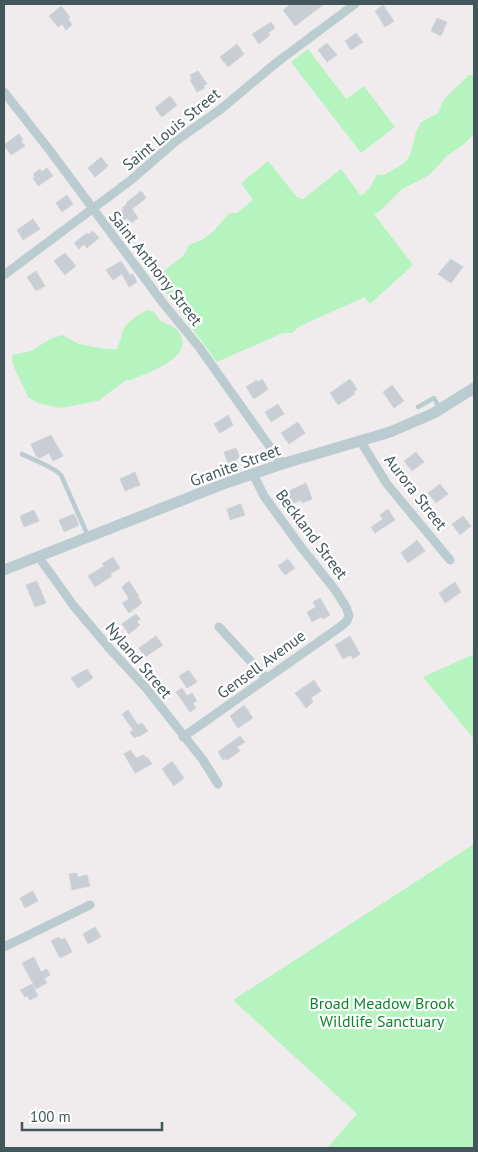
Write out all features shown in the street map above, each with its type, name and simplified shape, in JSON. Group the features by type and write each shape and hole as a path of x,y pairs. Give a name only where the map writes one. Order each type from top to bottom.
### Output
{"street":[{"name":"Saint Louis Street","path":"5,271 93,209 131,180 177,140 221,109 276,63 355,4"},
{"name":"Saint Anthony Street","path":"4,92 199,348 282,464"},
{"name":"Granite Street","path":"4,570 253,474 362,442 418,422 474,388"},
{"name":"Aurora Street","path":"362,442 387,484 450,560"},
{"name":"Beckland Street","path":"253,474 264,496 336,591 347,611"},
{"name":"Nyland Street","path":"38,556 73,605 146,688 203,760 218,784"},
{"name":"Gensell Avenue","path":"183,737 340,627 347,621 349,615 347,611"},
{"path":"219,627 266,678"},
{"path":"4,947 90,905"}],"lane":[{"path":"418,407 434,398 440,410"},
{"path":"22,454 38,463 57,470 89,537"}],"green space":[{"path":"308,49 346,99 364,86 395,127 361,153 291,62"},
{"path":"469,75 474,75 474,134 463,145 448,155 429,175 401,190 381,210 374,214 413,265 370,304 365,297 300,326 292,333 283,333 217,362 155,278 184,255 189,245 202,240 214,231 229,213 237,213 253,200 241,183 268,161 297,197 303,199 341,169 361,196 370,188 377,174 384,175 406,162 421,122 438,113 444,99"},
{"path":"147,310 154,312 160,320 176,329 182,340 181,349 168,363 131,380 126,380 98,401 60,408 38,403 28,397 13,365 12,355 31,351 50,339 62,335 79,344 104,349 116,349 127,324"},
{"path":"474,654 474,739 423,677"},
{"name":"Broad Meadow Brook Wildlife Sanctuary","path":"474,844 474,1148 327,1148 357,1114 233,1000"}],"building":[{"path":"291,4 324,4 295,26 283,10"},
{"path":"383,5 394,21 385,27 375,11"},
{"path":"61,6 70,17 68,19 72,25 66,30 62,24 58,27 49,16"},
{"path":"437,18 447,22 441,36 431,31"},
{"path":"271,22 275,28 259,44 252,34"},
{"path":"356,33 363,42 351,50 345,41"},
{"path":"327,43 337,55 327,62 318,50"},
{"path":"237,44 244,54 228,67 220,57"},
{"path":"198,71 207,84 203,86 205,88 197,92 190,80 192,79 190,75"},
{"path":"170,96 177,105 162,117 155,108"},
{"path":"19,134 25,146 11,155 4,145"},
{"path":"101,157 108,166 95,177 88,168"},
{"path":"47,168 53,176 38,186 33,178 35,177 33,174 40,169 41,172"},
{"path":"141,191 146,198 132,209 138,218 131,223 127,218 122,222 117,214 124,209 122,208 126,203"},
{"path":"67,195 73,204 62,212 56,203"},
{"path":"33,219 40,229 23,240 17,230"},
{"path":"93,231 99,238 87,248 84,244 79,249 74,243 87,233 89,234"},
{"path":"65,253 76,266 65,275 54,261"},
{"path":"451,259 463,267 451,283 438,274"},
{"path":"121,261 130,275 133,274 137,282 129,287 122,274 113,280 106,270"},
{"path":"36,271 45,286 36,291 27,277"},
{"path":"262,379 268,389 254,399 246,387"},
{"path":"350,379 357,389 354,392 355,394 338,405 330,393"},
{"path":"392,385 404,401 394,408 383,392"},
{"path":"278,404 284,414 271,422 265,412"},
{"path":"228,415 233,425 220,433 214,424"},
{"path":"298,422 305,433 289,444 281,433"},
{"path":"51,435 63,456 53,461 49,453 40,458 36,456 31,444"},
{"path":"236,448 240,458 228,463 224,452"},
{"path":"416,452 424,462 412,471 404,461"},
{"path":"135,472 140,485 125,491 120,479"},
{"path":"306,483 312,499 302,503 301,500 292,504 287,492"},
{"path":"440,484 448,494 436,503 428,493"},
{"path":"241,504 245,515 230,520 227,509"},
{"path":"388,509 395,520 375,533 371,527 383,519 380,515"},
{"path":"34,510 39,521 24,527 20,516"},
{"path":"74,514 79,525 64,532 59,520"},
{"path":"463,516 471,526 460,535 452,524"},
{"path":"417,540 425,551 408,563 401,553"},
{"path":"113,557 120,568 110,574 112,576 95,587 88,576 104,566 102,564"},
{"path":"288,559 295,568 285,575 278,566"},
{"path":"37,581 46,603 35,607 26,585"},
{"path":"129,581 142,603 129,613 122,603 129,599 122,587"},
{"path":"455,582 461,592 445,603 439,593"},
{"path":"320,598 330,615 312,622 307,612 316,607 313,602"},
{"path":"136,614 140,619 137,622 140,625 129,634 122,624"},
{"path":"156,636 163,645 145,657 139,648"},
{"path":"350,636 360,654 353,659 351,655 343,659 335,645"},
{"path":"87,669 93,678 78,688 71,678"},
{"path":"189,670 197,682 187,688 179,676"},
{"path":"314,680 321,691 311,698 313,702 306,708 295,693"},
{"path":"182,688 187,696 192,693 197,701 193,703 196,708 190,712 176,692"},
{"path":"244,705 253,718 238,728 230,716"},
{"path":"128,710 138,725 142,723 148,731 134,738 130,732 133,730 122,714"},
{"path":"240,736 245,742 237,747 240,751 227,760 226,758 223,760 218,752"},
{"path":"130,750 136,758 144,755 152,764 135,773 124,754"},
{"path":"172,761 184,778 174,786 162,769"},
{"path":"77,873 78,877 87,875 90,886 72,890 69,874"},
{"path":"33,891 38,901 25,908 20,898"},
{"path":"95,927 101,937 88,944 83,934"},
{"path":"59,937 61,940 65,938 72,952 60,958 51,941"},
{"path":"34,957 41,972 47,969 50,975 44,979 47,983 36,989 22,963"},
{"path":"32,984 38,996 30,1000 20,990"}]}
